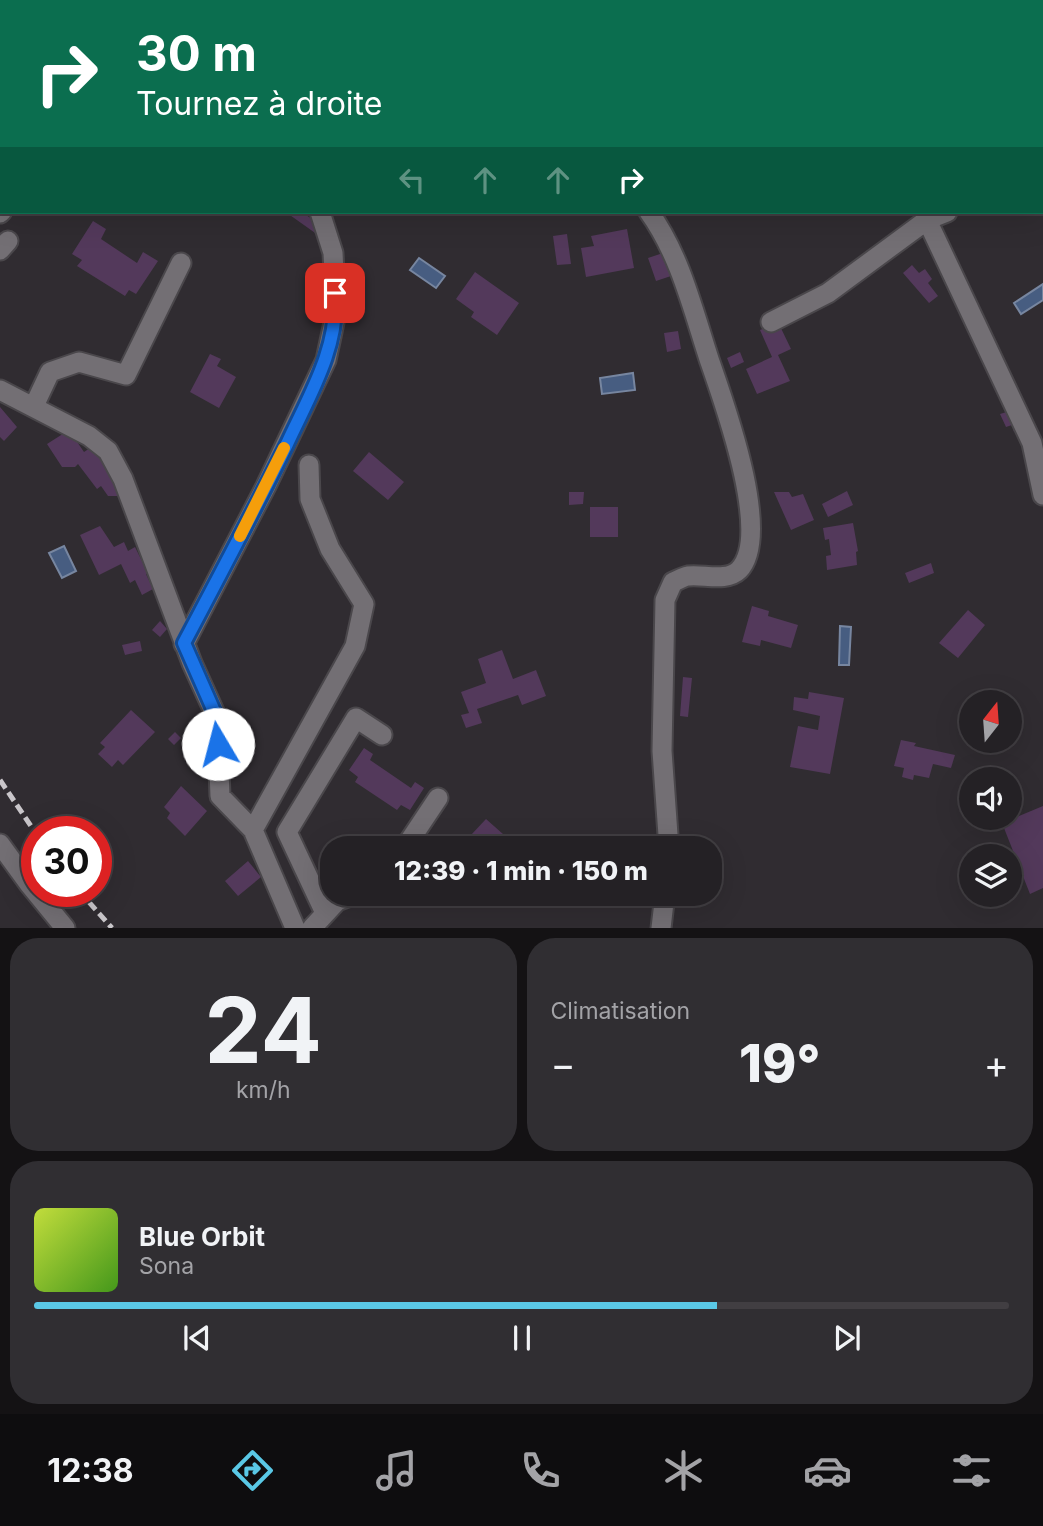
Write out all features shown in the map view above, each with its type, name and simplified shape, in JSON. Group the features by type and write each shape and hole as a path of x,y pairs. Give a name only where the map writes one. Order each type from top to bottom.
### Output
{"street":[{"path":"184,643 266,486 326,360 337,313 332,253 321,214"},
{"path":"650,214 679,268 737,445 747,491 751,539 740,569 730,576 686,576 673,582 665,600 662,751 668,836"},
{"path":"771,322 828,293 927,220 942,214"},
{"path":"927,220 1032,443 1043,495"},
{"path":"34,406 50,372 79,362 126,375 181,264"},
{"path":"0,390 89,436 108,451 123,479 184,643 217,718 220,796 253,830 295,928"},
{"path":"253,830 355,646 363,604 330,549 310,499 309,464"},
{"path":"332,906 319,920 287,832 356,718 382,735"},
{"path":"413,836 438,798"},
{"path":"0,844 65,928"},
{"path":"661,928 664,906"}],"water":[{"path":"419,258 445,276 436,288 410,270"},
{"path":"1043,284 1043,300 1021,314 1014,303"},
{"path":"633,373 635,390 602,394 600,378"},
{"path":"64,546 76,571 62,578 49,553"},
{"path":"840,626 851,627 849,665 839,665"}],"building":[{"path":"288,214 305,214 323,227 318,235"},
{"path":"93,221 106,229 101,239 137,263 143,252 158,261 136,294 129,290 125,296 77,266 82,260 72,254"},
{"path":"627,229 634,268 586,277 581,248 594,246 591,236"},
{"path":"567,234 571,264 557,265 553,236"},
{"path":"663,253 671,276 656,281 648,258"},
{"path":"912,265 919,273 925,269 932,279 928,283 938,296 929,303 903,273"},
{"path":"475,272 519,303 497,335 471,317 474,312 456,299"},
{"path":"778,322 791,349 778,355 790,381 757,394 746,369 772,357 760,330"},
{"path":"678,331 681,349 667,352 664,333"},
{"path":"740,352 744,362 731,368 727,358"},
{"path":"210,354 221,359 217,366 236,377 219,408 190,392"},
{"path":"0,407 17,427 4,441 0,437"},
{"path":"1013,410 1020,429 1014,432 1012,425 1006,427 1000,414"},
{"path":"69,430 84,452 93,446 127,496 108,496 101,486 97,489 78,464 75,467 62,467 47,444"},
{"path":"369,452 404,482 388,500 353,471"},
{"path":"847,491 853,505 828,517 822,504"},
{"path":"569,492 584,492 583,504 569,505"},
{"path":"774,492 789,492 792,497 803,494 814,520 791,530"},
{"path":"590,507 618,507 618,537 590,537"},
{"path":"853,523 858,551 857,565 827,570 826,556 831,555 829,539 825,540 823,528"},
{"path":"100,526 114,547 124,542 128,551 135,547 144,565 147,564 150,572 146,574 153,589 142,595 135,580 130,583 121,564 99,575 80,535"},
{"path":"931,563 934,573 909,583 905,573"},
{"path":"752,606 769,611 768,616 798,625 791,648 761,640 760,646 742,642"},
{"path":"968,610 985,625 958,658 939,643"},
{"path":"160,621 167,629 160,637 152,630"},
{"path":"140,641 142,651 125,655 122,645"},
{"path":"502,650 513,679 536,670 546,696 522,705 518,695 477,709 482,723 466,728 461,715 469,713 461,692 486,683 478,659"},
{"path":"683,677 692,678 688,717 680,716"},
{"path":"809,692 844,698 830,774 790,767 798,726 818,730 820,716 793,710 794,697 808,699"},
{"path":"131,710 155,732 123,765 118,760 112,767 98,754 105,747 100,743"},
{"path":"175,732 181,738 174,745 168,739"},
{"path":"901,740 916,743 914,746 955,755 951,768 933,764 929,778 914,775 913,780 902,777 904,768 894,766"},
{"path":"364,748 373,754 370,760 411,788 415,782 424,788 410,810 401,805 397,810 355,782 358,777 349,770"},
{"path":"181,786 207,811 185,836 167,818 170,813 164,807"},
{"path":"1043,806 1043,888 1030,894 1022,874 1022,844 1010,844 1005,830 1022,830 1022,815"},
{"path":"486,819 505,836 472,836"},
{"path":"248,861 261,877 238,896 225,881"}],"railway":[{"path":"0,780 24,816"},
{"path":"93,907 112,928"}],"slow traffic":[{"path":"240,536 284,448"}],"route":[{"path":"218,744 217,718 184,643 266,486 326,360 337,313 335,293"}]}
